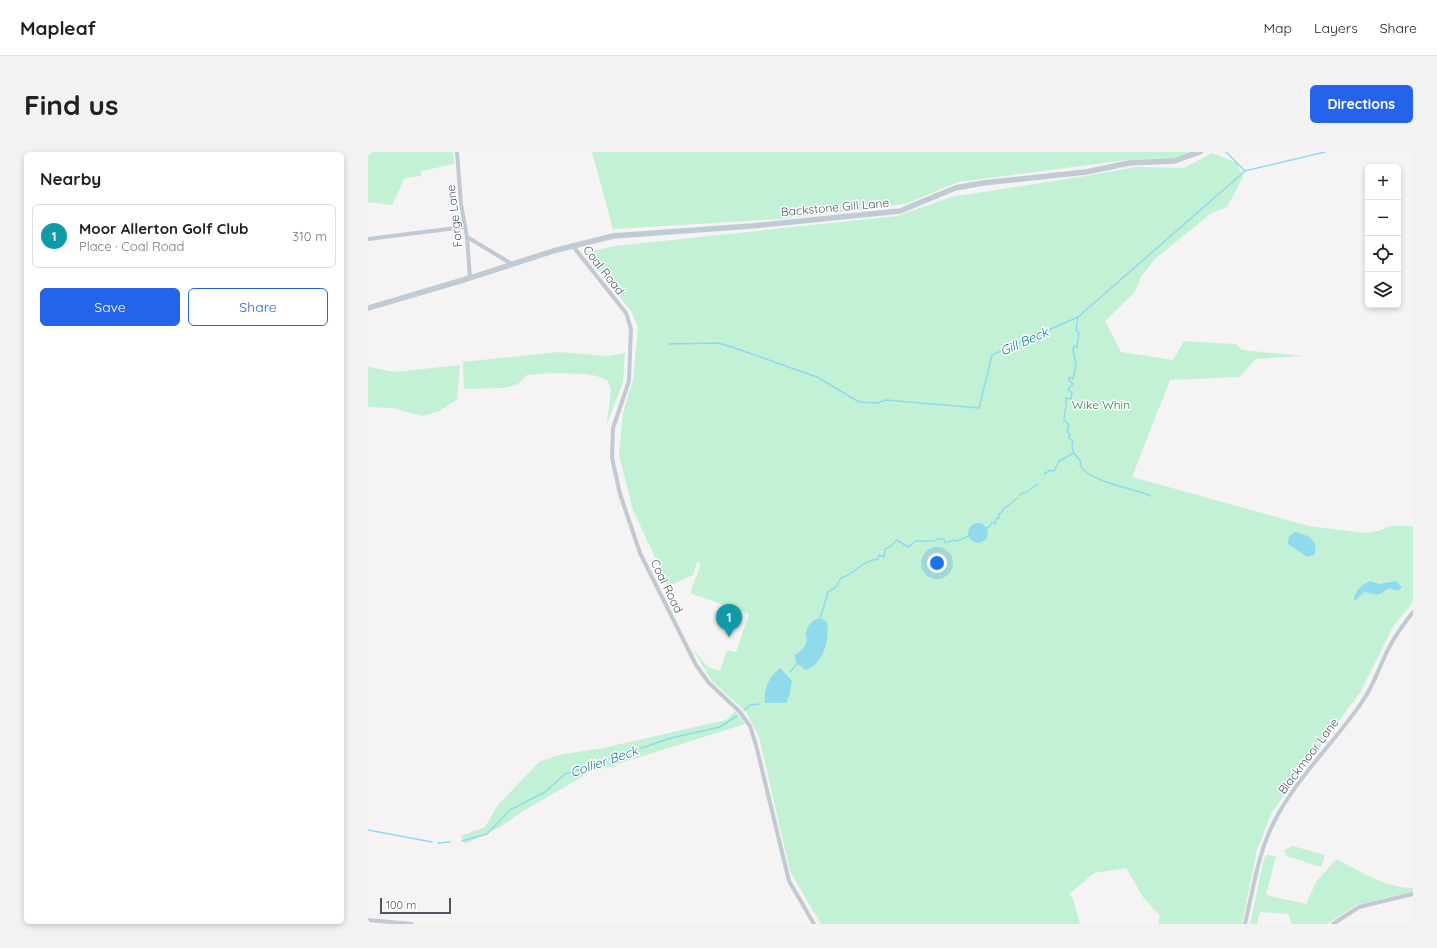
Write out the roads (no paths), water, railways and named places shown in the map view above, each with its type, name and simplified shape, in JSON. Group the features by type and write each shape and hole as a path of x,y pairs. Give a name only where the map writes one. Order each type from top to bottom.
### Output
{"street":[{"name":"Forge Lane","path":"457,152 464,227 467,237 470,278"},
{"name":"Backstone Gill Lane","path":"368,308 470,278 572,245 620,235 751,226 900,211 955,188 983,183 1086,172 1129,163 1174,161 1200,152"},
{"path":"368,239 464,227"},
{"path":"467,237 512,264"},
{"name":"Coal Road","path":"572,245 626,313 631,329 629,381 613,428 612,458 620,494 640,553 696,665 709,683 739,711 750,726 789,881 814,924"},
{"name":"Blackmoor Lane","path":"1246,924 1262,852 1273,822 1291,795 1362,702 1372,684 1384,656 1413,612"},
{"path":"1333,924 1360,908 1413,894"},
{"path":"368,920 412,924"}],"water":[{"path":"978,523 985,526 988,533 985,540 978,543 971,540 968,533 971,526"},
{"path":"1296,532 1312,539 1315,546 1314,555 1307,557 1288,544 1289,536"},
{"path":"1370,581 1379,584 1396,581 1402,587 1398,591 1389,588 1378,595 1365,592 1354,601 1355,595 1359,589"},
{"path":"820,618 827,622 828,636 821,656 817,662 806,670 796,663 795,655 805,647 807,640 806,631 810,623"},
{"path":"780,668 792,681 789,697 786,703 765,703 766,688 770,679"}],"waterway":[{"path":"1226,152 1245,171"},
{"name":"Gill Beck","path":"669,344 718,343 729,346 817,377 859,402 877,403 886,400 979,408 992,355 1078,317 1245,171 1325,152"},
{"name":"Collier Beck","path":"1044,474 1051,470 1054,471 1059,461 1074,453 1072,447 1073,441 1069,438 1070,435 1067,431 1069,425 1064,420 1066,398 1071,399 1072,393 1068,389 1073,384 1068,379 1070,377 1073,379 1076,365 1073,350 1074,346 1077,347 1079,333 1076,330 1078,317"},
{"path":"1074,453 1081,462 1080,465 1085,471 1093,476 1102,481 1151,496"},
{"name":"Collier Beck","path":"1020,495 1038,484"},
{"name":"Collier Beck","path":"985,529 990,526 992,522 995,524 996,519 999,518 999,514 1003,509 1017,498"},
{"name":"Collier Beck","path":"820,619 828,592 836,587 841,578 867,562 878,559 879,555 884,557 885,549 890,547 897,540 908,547 916,541 934,541 937,539 944,539 945,543 953,540 957,541 969,536"},
{"name":"Collier Beck","path":"790,672 798,663"},
{"name":"Collier Beck","path":"744,710 750,705 759,704"},
{"name":"Collier Beck","path":"462,841 487,834 510,810 545,792 565,774 671,738 720,727 737,716"},
{"name":"Collier Beck","path":"368,830 432,842"},
{"name":"Collier Beck","path":"438,843 450,842"}],"place":[{"name":"Moor Allerton Golf Club","path":"729,637"}],"park label":[{"name":"Wike Whin","path":"1101,404"}]}
